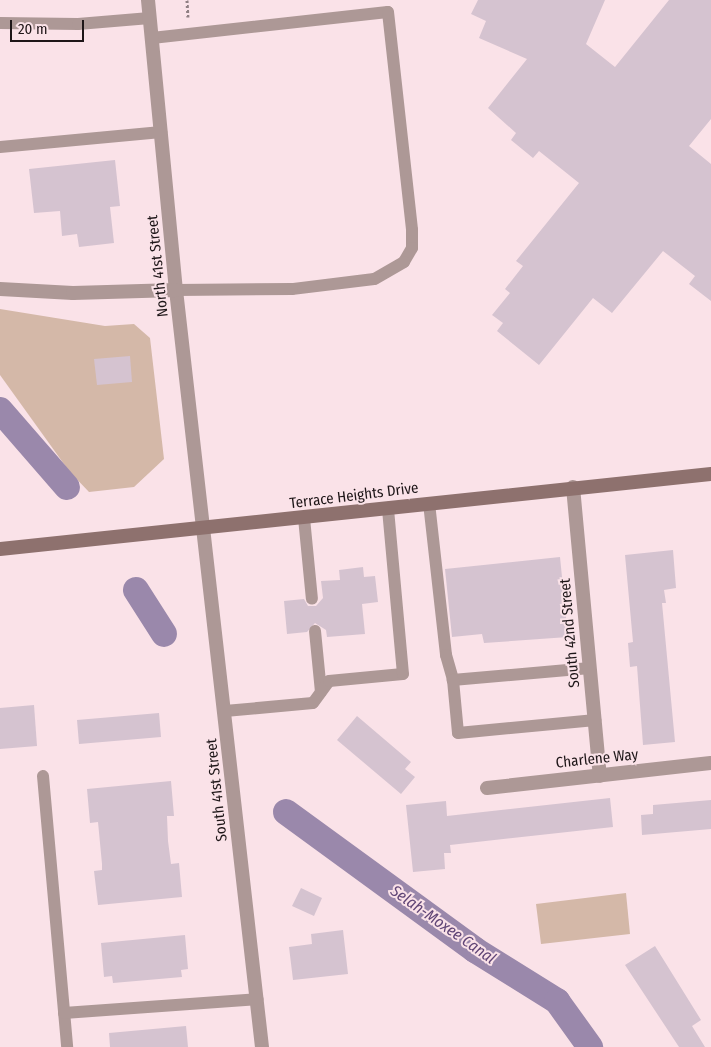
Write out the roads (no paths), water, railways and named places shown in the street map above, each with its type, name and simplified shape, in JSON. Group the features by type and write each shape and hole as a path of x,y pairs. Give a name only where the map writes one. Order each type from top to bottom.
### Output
{"main road":[{"name":"Terrace Heights Drive","path":"0,549 204,529 573,486 711,474"}],"street":[{"name":"North 41st Street","path":"148,0 176,290 204,529"},
{"path":"0,289 73,293 176,290"},
{"name":"South 42nd Street","path":"573,486 600,776"},
{"name":"South 41st Street","path":"204,529 262,1047"},
{"name":"Charlene Way","path":"487,788 711,763"}],"lane":[{"path":"152,38 388,12 412,230 412,248 404,262 374,279 292,290 176,290"},
{"path":"0,23 78,24 150,18"},
{"path":"0,147 161,132"},
{"path":"429,503 446,655 453,680 458,733 594,720"},
{"path":"225,711 313,703 329,681 403,674 388,508"},
{"path":"304,518 312,599"},
{"path":"315,631 321,692"},
{"path":"453,680 590,668"},
{"path":"43,776 67,1047"},
{"path":"64,1013 258,999"}],"waterway":[{"name":"Selah-Moxee Canal","path":"0,410 67,487"},
{"name":"Selah-Moxee Canal","path":"136,590 164,634"},
{"name":"Selah-Moxee Canal","path":"286,812 475,950 557,1001 590,1047"}]}
